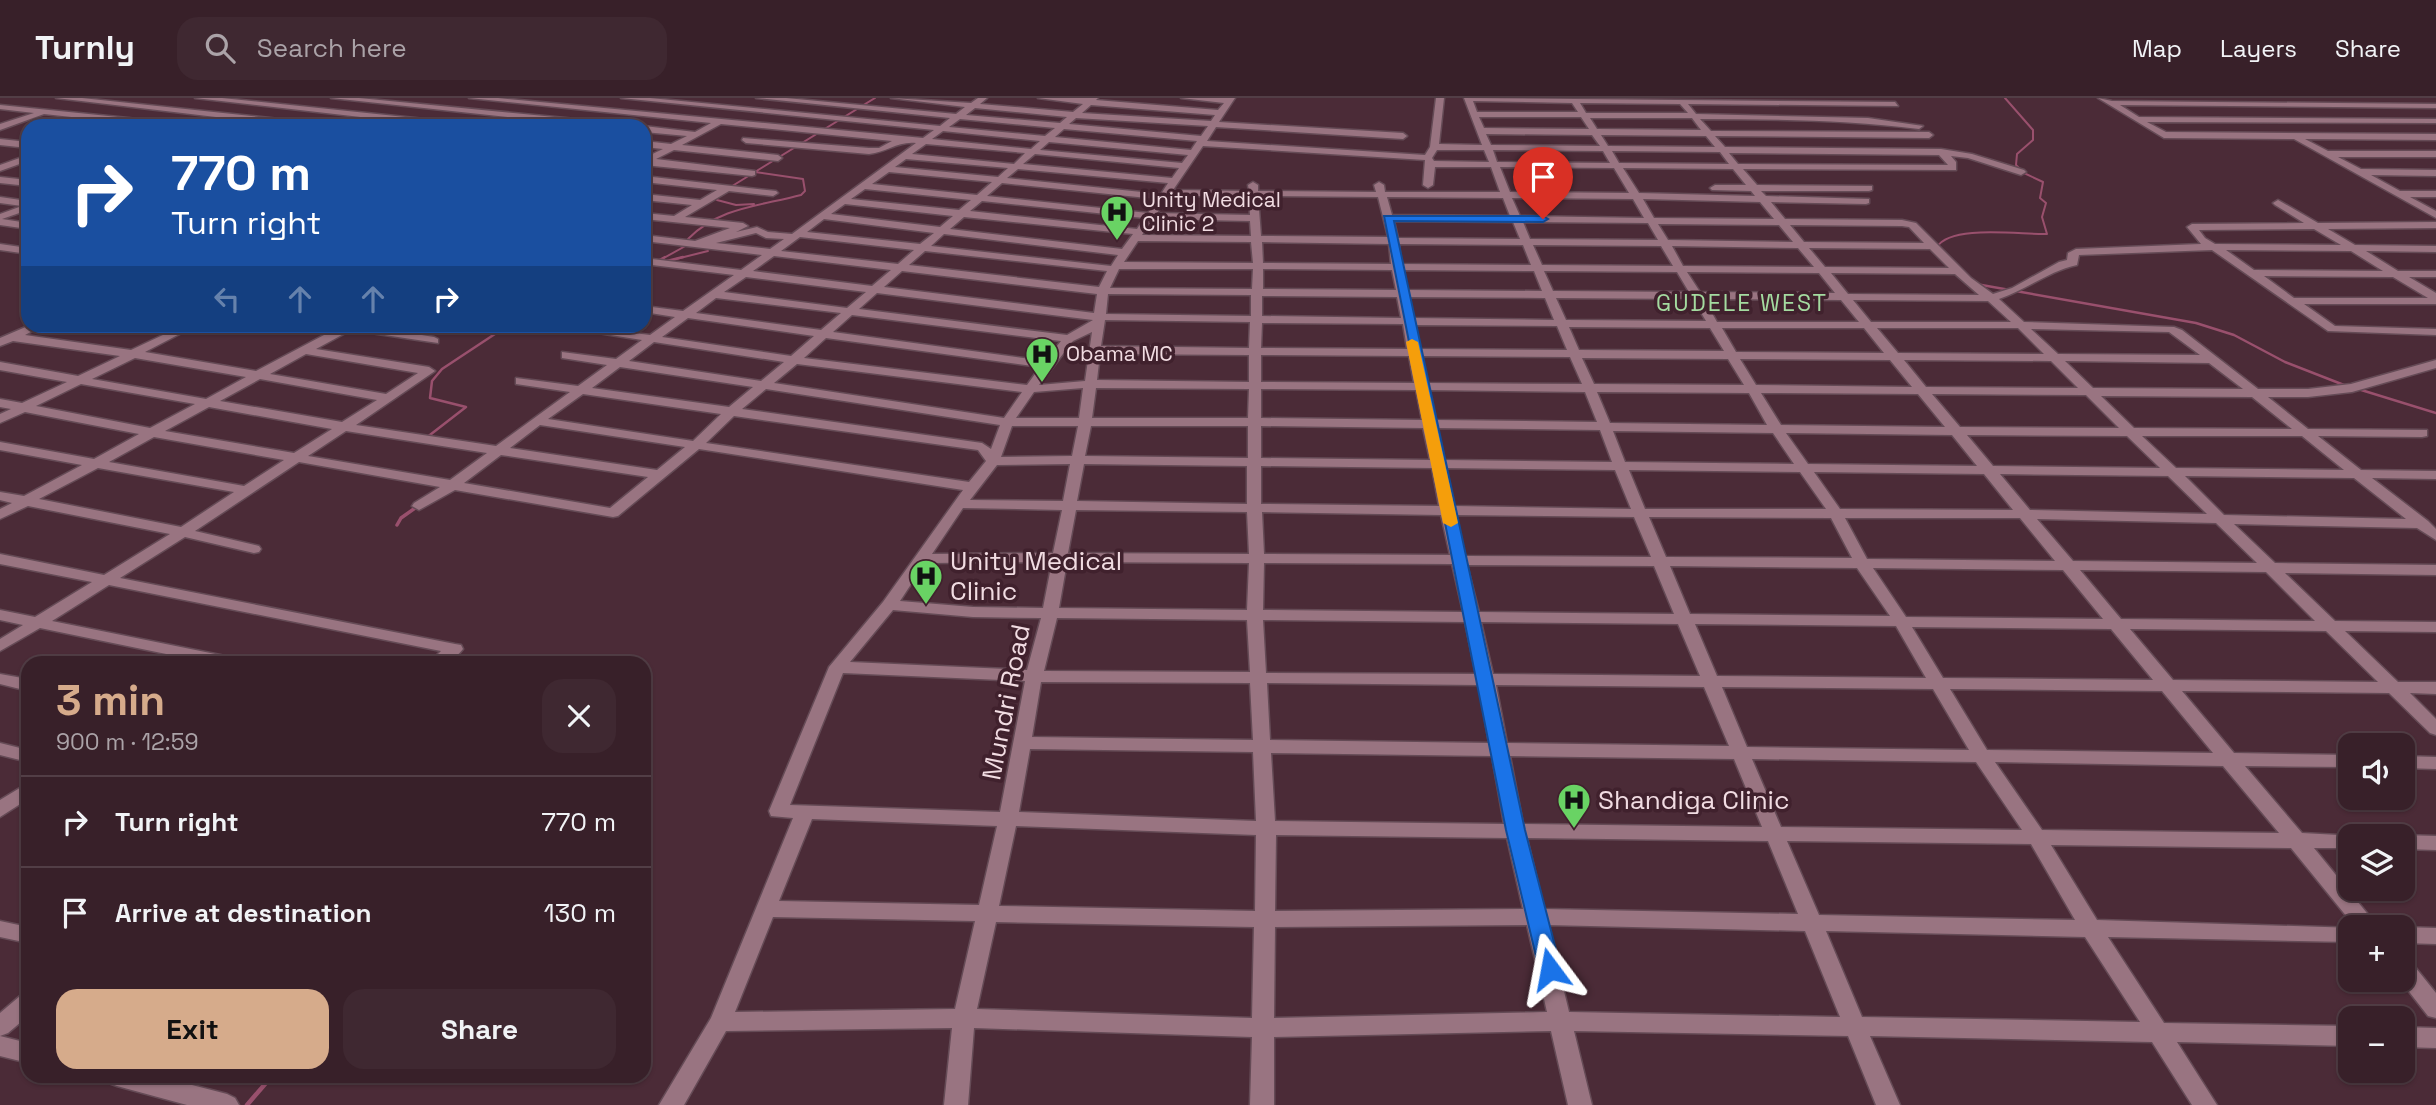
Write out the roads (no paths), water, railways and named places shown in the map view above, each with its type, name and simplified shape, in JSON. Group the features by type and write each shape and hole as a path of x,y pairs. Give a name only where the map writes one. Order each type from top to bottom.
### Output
{"street":[{"path":"60,98 253,119"},
{"path":"140,119 201,98 390,119"},
{"path":"264,119 320,98"},
{"path":"335,98 540,119"},
{"path":"380,118 429,98"},
{"path":"474,98 1032,153 1196,150"},
{"path":"494,119 542,98"},
{"path":"625,98 1047,140 1495,165 1953,168 1952,162 1938,142"},
{"path":"651,158 762,98 1062,127 1196,150"},
{"path":"895,98 1074,115 1224,109"},
{"path":"419,506 454,484 650,338 744,274 982,98"},
{"path":"1042,98 1224,109 1403,136"},
{"path":"1185,98 1224,109"},
{"path":"1427,185 1440,98"},
{"path":"2102,98 2160,134 2433,139"},
{"path":"2220,98 2297,137 2436,215"},
{"path":"2343,98 2433,139"},
{"path":"22,119 86,99"},
{"path":"610,119 651,99"},
{"path":"1888,1105 1662,562 1620,468 1590,388 1516,219 1469,99 1891,101 1938,142 1959,155 2021,172"},
{"path":"1574,99 1697,294 1712,325 1776,428 1835,513 1982,757 2036,836 2092,930 2205,1105"},
{"path":"0,403 148,432 614,513 794,360 1091,100"},
{"path":"1680,100 1718,149 2358,915"},
{"path":"1785,100 1870,183 1869,188 1860,195 1882,223"},
{"path":"2111,103 2436,106"},
{"path":"0,107 114,119"},
{"name":"Mundri Road","path":"964,1018 1008,818 1034,676 1050,611 1085,422 1103,291 1119,262 1224,109"},
{"path":"1474,114 1804,117 1919,126"},
{"path":"2,125 21,119"},
{"path":"2137,119 2436,121"},
{"path":"2,125 21,126"},
{"path":"651,130 694,134"},
{"path":"1481,131 1821,133 1938,142"},
{"path":"746,140 862,151 881,150 899,140"},
{"path":"0,142 21,144"},
{"path":"1434,147 1839,150 1938,142"},
{"path":"651,145 778,158"},
{"path":"829,158 862,151"},
{"path":"2326,154 2436,154"},
{"path":"901,156 1015,167 1170,189"},
{"path":"0,160 21,162"},
{"path":"0,168 17,162"},
{"path":"651,162 752,173"},
{"path":"888,169 1000,181 1170,189 1757,194 1866,201"},
{"path":"2359,172 2436,173"},
{"path":"0,180 21,182"},
{"path":"651,180 774,193"},
{"path":"1381,190 1427,185 1504,190"},
{"path":"865,186 1151,216 1255,218"},
{"path":"651,236 727,188"},
{"path":"1757,194 1869,188"},
{"path":"1253,189 1258,265 1255,351 1255,615 1266,828 1262,1105"},
{"path":"1381,190 1394,241 1396,266 1447,509 1473,617 1515,830 1538,917 1580,1105"},
{"path":"2398,194 2436,194"},
{"path":"651,198 702,203"},
{"path":"0,200 21,204"},
{"path":"841,201 1138,235 1256,240 1934,246"},
{"path":"2278,204 2436,300"},
{"path":"0,217 21,209"},
{"path":"820,216 941,230 1119,262"},
{"path":"651,217 743,226 682,248 757,230 766,234 922,249 1119,262 1957,271"},
{"path":"1388,218 1912,225 1957,271 2021,325 2436,729"},
{"path":"0,222 21,225"},
{"path":"2436,225 2192,227 2201,240 2252,272 2332,329 2436,332"},
{"path":"651,240 1103,291 1991,298 2016,290 2063,264 2073,263 2071,255 2076,252 2214,247 2436,249"},
{"path":"0,247 21,250"},
{"path":"651,262 877,288 1099,320 2021,325 2173,330 2359,474 2429,524 2436,536"},
{"path":"2252,272 2436,274"},
{"path":"714,294 1069,338"},
{"path":"2293,301 2436,300"},
{"path":"651,310 1048,365"},
{"path":"1099,320 1069,338 1048,365 1007,422 993,461 959,503 890,605 837,667 778,811 1266,828 2338,841"},
{"path":"0,419 176,333"},
{"path":"0,514 336,333"},
{"path":"389,333 434,341"},
{"path":"616,333 794,360 1031,389 1090,384 1922,393 2308,393 2352,388 2436,364"},
{"path":"6,340 134,354 390,398"},
{"path":"0,646 183,532 429,370 303,350"},
{"path":"1095,350 2212,359"},
{"path":"566,355 1007,422 2422,433"},
{"path":"0,366 345,427 660,475"},
{"path":"520,381 729,413 982,447 993,461"},
{"path":"537,421 974,487"},
{"path":"0,446 244,490"},
{"path":"993,461 1255,461 1620,468 1987,469 2436,475"},
{"path":"0,496 183,532 254,549"},
{"path":"959,503 1641,513 2025,514 2429,524"},
{"path":"922,559 1059,557 2436,570"},
{"path":"0,559 455,649 446,656"},
{"path":"890,605 973,612 2436,627"},
{"path":"0,615 188,656"},
{"path":"837,667 1034,676 2436,688"},
{"path":"0,678 21,683"},
{"path":"1023,743 1499,752 1740,752 2338,761"},
{"path":"0,749 21,754"},
{"path":"2415,762 2436,763"},
{"path":"0,810 21,795"},
{"path":"671,1105 720,1022 805,813"},
{"path":"2415,842 2436,843"},
{"path":"764,909 1265,919 1538,917 2338,934"},
{"path":"0,929 21,934"},
{"path":"2415,935 2436,936"},
{"path":"2415,983 2436,1009"},
{"path":"0,1026 21,1009"},
{"path":"720,1022 964,1018 1264,1028 1562,1021 1854,1024 2338,1036"},
{"path":"956,1105 964,1018"},
{"path":"2415,1037 2436,1038"},
{"path":"0,1046 21,1051"},
{"path":"144,1083 227,1105"}],"waterway":[{"path":"729,188 875,98"},
{"path":"1937,247 1957,235 1971,233 2047,234 2042,217 2046,203 2040,198 2043,182 2024,173 2016,165 2017,154 2033,140 2033,130 2005,98"},
{"path":"662,259 689,244 688,239 713,220 741,209 801,195 805,191 803,179 755,172"},
{"path":"717,197 717,200 736,205 754,204"},
{"path":"676,259 708,251"},
{"path":"651,265 665,257"},
{"path":"667,261 683,257"},
{"path":"1976,284 2196,323 2234,335 2285,362 2344,385"},
{"path":"426,438 466,407 430,398 432,381 442,369 496,333"},
{"path":"2358,389 2436,413"},
{"path":"397,525 401,518 418,506"},
{"path":"247,1105 266,1083"}],"place":[{"name":"Unity Medical Clinic 2","path":"1117,242"},
{"name":"Obama MC","path":"1042,384"},
{"name":"Unity Medical Clinic","path":"926,606"},
{"name":"Shandiga Clinic","path":"1574,830"}],"district":[{"name":"GUDELE WEST","path":"1742,303"}]}
